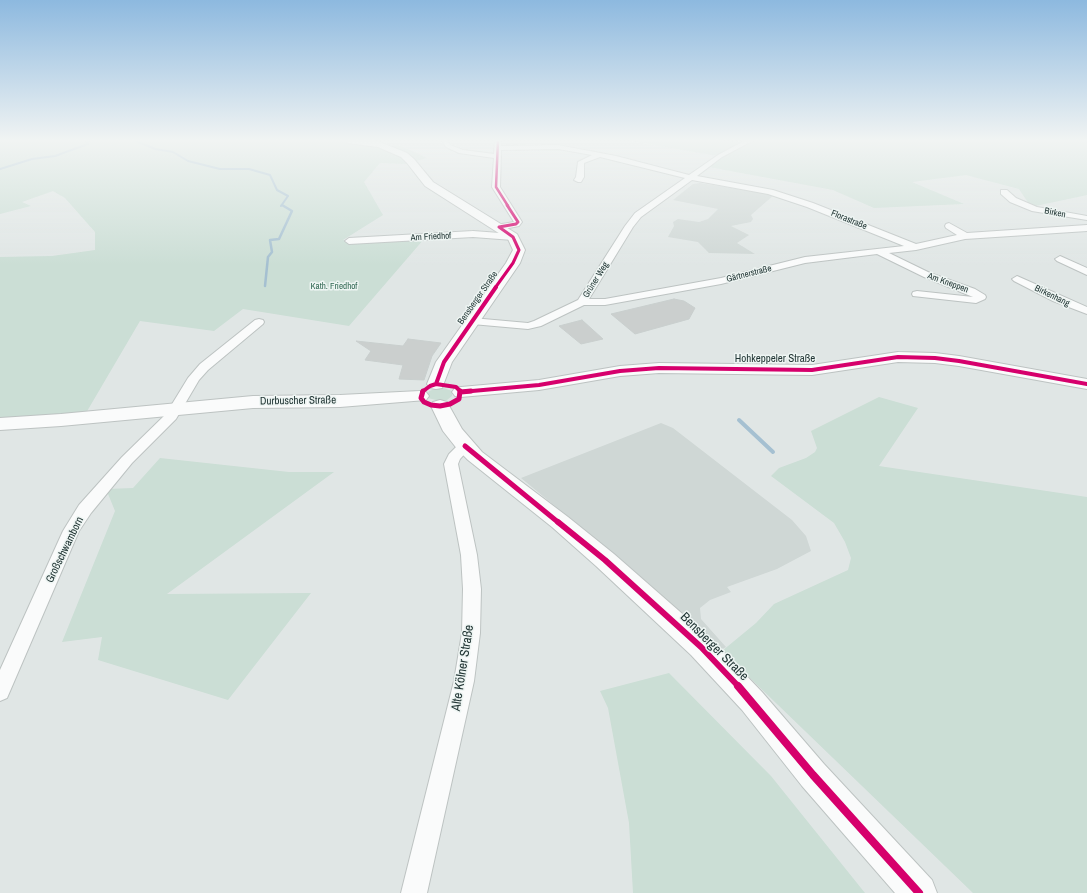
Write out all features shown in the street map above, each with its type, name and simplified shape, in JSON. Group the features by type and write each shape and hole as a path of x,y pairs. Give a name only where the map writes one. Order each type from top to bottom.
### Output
{"main road":[{"path":"427,182 513,237"},
{"name":"Bensberger Straße","path":"436,384 444,362 512,263 519,250 513,237"},
{"name":"Hohkeppeler Straße","path":"460,392 539,385 620,371 659,368 812,370 898,357 935,358 959,361 1087,384"},
{"path":"436,384 451,385 459,389 460,392 459,399 455,402 440,406 427,404 420,396 425,388 436,384"},
{"name":"Durbuscher Straße","path":"0,424 60,420 252,402 420,396"},
{"name":"Bensberger Straße","path":"440,406 453,431 465,446 605,560 701,647 752,701 813,775 919,893"}],"street":[{"path":"496,182 496,187 518,222 516,224 499,227"},
{"name":"Grüner Weg","path":"472,321 528,326 537,324 582,302 629,226 638,215 684,182"},
{"name":"Florastraße","path":"715,182 770,192 792,198 916,247"},
{"name":"Birken","path":"1004,192 1013,200 1035,209 1087,218"},
{"path":"1010,223 1026,232"},
{"path":"949,226 965,236"},
{"name":"Birken","path":"916,247 965,236 1087,228"},
{"path":"1067,229 1087,238"},
{"name":"Am Friedhof","path":"349,241 473,234 513,237"},
{"name":"Gärtnerstraße","path":"582,302 605,302 742,277 805,260 877,250 916,247"},
{"name":"Am Kneppen","path":"877,250 927,275 971,291 981,297 976,300 917,294"},
{"path":"1060,259 1087,272"},
{"name":"Birkenhang","path":"1017,279 1057,299 1087,311"},
{"path":"175,409 194,378 204,367 258,322"},
{"name":"Großschwamborn","path":"0,692 71,531 103,487 150,436 171,416 175,409"},
{"name":"Alte Kölner Straße","path":"414,893 464,681 470,633 472,588 469,555 451,464 454,457 465,446"}],"shaded area":[{"path":"700,183 774,195 751,215 753,219 751,222 731,226 749,235 737,243 755,254 709,253 698,242 668,237 674,226 673,222 678,219 699,222 708,219 718,209 673,200 693,184"},
{"path":"661,423 673,428 792,520 806,536 811,551 777,569 727,587 731,592 710,600 700,608 701,619 726,647 721,650 648,583 521,478"}],"green space":[{"name":"Kath. Friedhof","path":"0,182 364,182 383,215 343,240 352,242 424,239 349,326 243,309 214,331 140,321 86,413 0,419 0,257 52,256 95,250 95,232 65,198 53,191 22,202 31,206 0,214"},
{"path":"788,182 915,182 912,182 964,204 874,208 833,190"},
{"path":"991,182 1087,182 1087,195 1031,207 1019,189"},
{"path":"441,387 452,391 452,396 447,400 440,401 428,398 427,395 429,391"},
{"path":"879,397 918,408 879,466 1087,497 1087,893 973,893 722,651 756,623 774,604 848,570 851,558 845,542 834,523 771,476 779,468 806,458 815,452 817,448 811,431"},
{"path":"160,458 289,472 334,472 167,594 311,593 228,700 98,660 102,637 62,642 115,511 106,489 133,488"},
{"path":"669,673 771,776 865,893 633,893 629,823 608,708 600,691"}],"building":[{"path":"674,299 684,301 695,308 689,319 635,334 611,314"},
{"path":"582,320 603,339 581,344 559,326"},
{"path":"408,339 441,343 432,356 424,380 399,379 403,365 365,360 371,351 356,341 403,346"}],"waterway":[{"path":"273,182 277,190 288,196 281,206"},
{"path":"265,286 268,257 272,252 270,240 279,239 292,211 282,205"},
{"path":"739,420 773,452"}],"cycle path":[{"path":"496,182 496,187 518,222 516,224 499,227"},
{"path":"436,384 444,362 513,263 519,250 513,237 499,227"},
{"path":"461,392 539,385 620,371 659,368 812,370 898,357 935,358 959,361 1087,384"},
{"path":"436,384 456,387 461,392 459,399 450,404 440,406 431,405 424,402 421,398 422,392 430,386 436,384"},
{"path":"465,446 605,560 701,647 752,701 813,775 919,893"}]}
